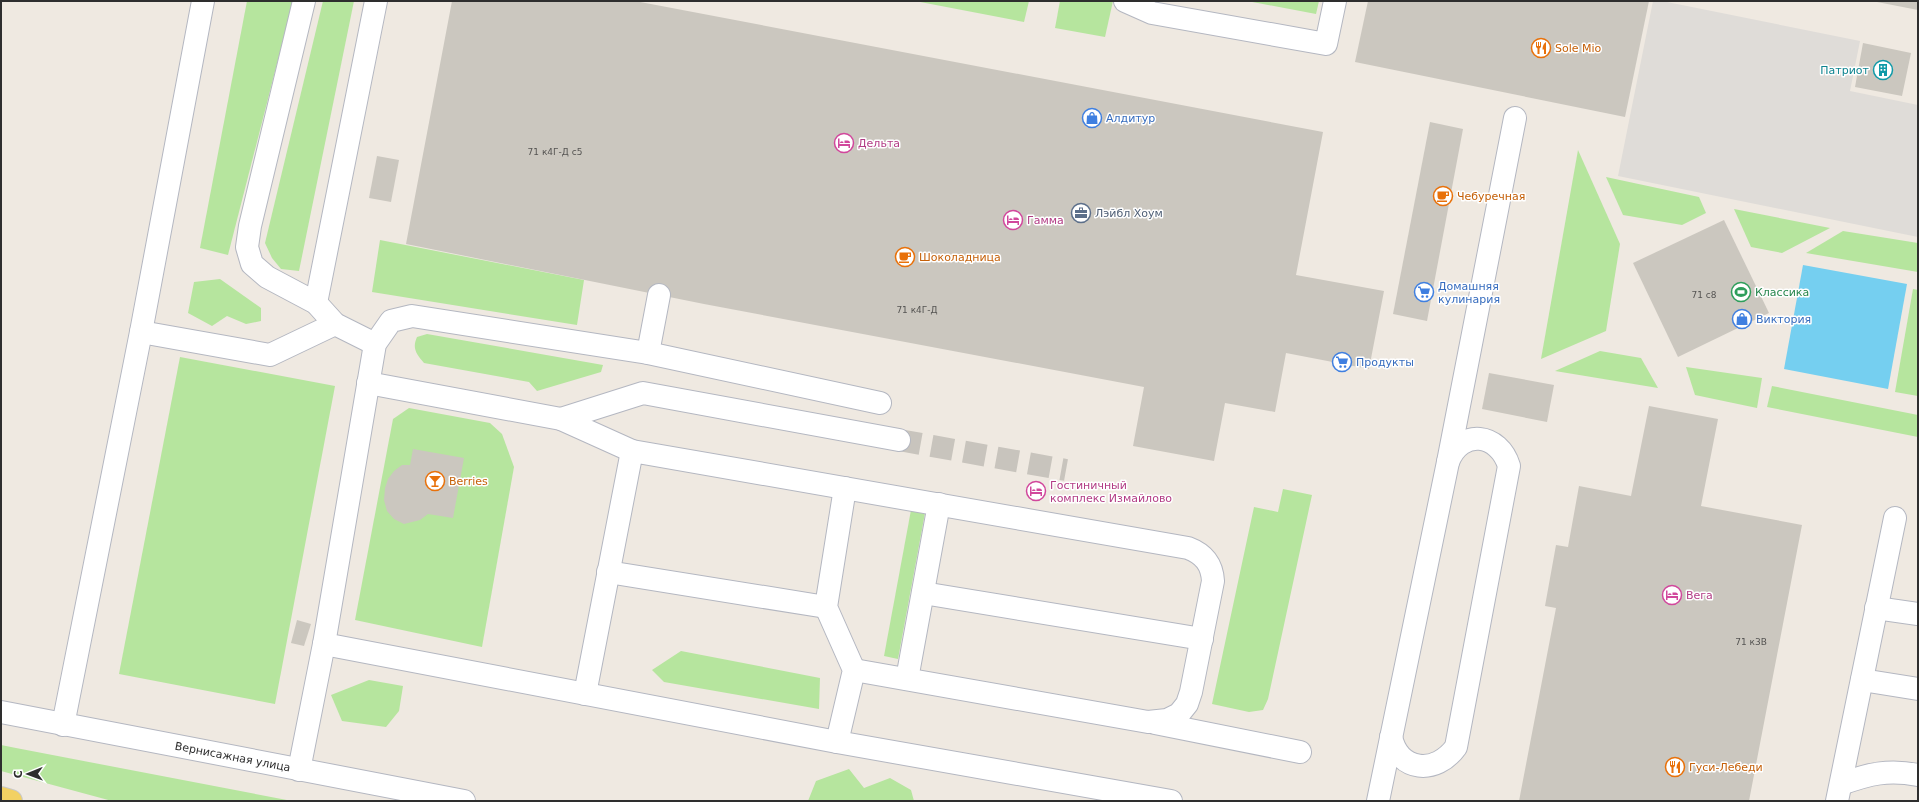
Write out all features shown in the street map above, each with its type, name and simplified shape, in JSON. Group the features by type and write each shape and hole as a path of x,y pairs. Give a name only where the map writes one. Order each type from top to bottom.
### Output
{"main road":[{"path":"1,798 11,801"}],"street":[{"path":"63,725 141,332 204,1"},
{"path":"304,1 252,218 247,247 252,264 267,277 316,303 335,324 374,344"},
{"path":"316,303 376,1"},
{"path":"1125,1 1152,13 1326,44 1335,1"},
{"path":"1378,801 1448,462 1515,118"},
{"path":"648,353 659,295"},
{"path":"299,770 324,644 374,344 392,320 412,316 648,353 880,403"},
{"path":"141,332 270,354 335,324"},
{"path":"368,383 561,419 632,451 1188,548 1198,552 1210,565 1213,581 1191,692 1187,704 1178,714 1167,720 1148,722"},
{"path":"561,419 643,393 899,440"},
{"path":"1392,737 1393,745 1399,754 1408,762 1418,765 1430,766 1440,763 1449,756 1456,747 1509,466 1506,456 1499,447 1490,441 1480,439 1469,440 1459,445 1452,452 1448,462"},
{"path":"585,694 632,451"},
{"path":"837,742 854,670 826,607 845,488"},
{"path":"907,679 940,504"},
{"path":"1839,792 1895,518"},
{"path":"608,572 826,607"},
{"path":"923,594 1202,639"},
{"path":"1876,608 1918,614"},
{"path":"324,644 837,742 1171,801"},
{"path":"854,670 1148,722 1300,752"},
{"path":"1862,680 1918,689"},
{"name":"Вернисажная улица","path":"1,712 464,801"},
{"path":"1839,792 1870,774 1903,772 1918,775"}],"green space":[{"path":"247,1 293,1 228,255 200,248"},
{"path":"323,1 354,1 299,271 281,269 272,258 265,243"},
{"path":"915,1 1029,1 1024,22"},
{"path":"1060,1 1113,1 1105,37 1055,28"},
{"path":"1247,1 1319,1 1316,14"},
{"path":"1578,150 1620,244 1606,331 1541,359"},
{"path":"1606,177 1699,197 1706,213 1682,225 1623,215"},
{"path":"1734,209 1830,228 1782,253 1751,247"},
{"path":"1843,231 1918,243 1918,272 1806,253"},
{"path":"380,240 584,280 577,325 372,292"},
{"path":"220,279 261,308 261,321 246,324 227,316 212,326 188,313 194,282"},
{"path":"1913,289 1918,290 1918,396 1895,392"},
{"path":"427,334 603,365 601,372 537,391 529,382 424,363 417,354 415,344 417,337"},
{"path":"1600,351 1641,358 1658,388 1555,371"},
{"path":"180,357 335,386 275,704 119,674"},
{"path":"1686,367 1762,378 1757,408 1695,395"},
{"path":"1772,386 1918,415 1918,437 1767,407"},
{"path":"409,408 490,423 502,434 514,467 482,647 355,620 393,419"},
{"path":"1283,489 1312,495 1268,699 1263,710 1249,712 1212,704 1254,507 1278,512"},
{"path":"911,510 925,513 898,659 884,656"},
{"path":"681,651 820,678 819,709 664,682 652,670"},
{"path":"369,680 403,686 399,711 386,727 342,721 331,695"},
{"path":"1,745 292,801 112,801 1,771"},
{"path":"849,769 864,788 890,778 911,790 914,801 808,801 816,781"}],"shaded area":[{"path":"1653,1 1662,1 1860,41 1850,91 1918,105 1918,237 1618,176"}],"water":[{"path":"1803,265 1907,284 1888,389 1784,369"}],"building":[{"path":"452,1 635,1 1323,132 1296,275 1384,291 1369,369 1286,353 1275,412 1225,403 1214,461 1133,446 1144,387 704,304 406,244"},
{"path":"1368,1 1649,1 1625,117 1355,62"},
{"path":"1918,1 1918,10 1877,2"},
{"name":"Патриот","path":"1863,43 1911,53 1902,96 1855,87"},
{"path":"1430,122 1463,129 1427,321 1393,314"},
{"path":"377,156 399,160 391,202 369,198"},
{"path":"1724,220 1769,313 1678,357 1633,263"},
{"path":"1489,373 1554,385 1547,422 1482,409"},
{"path":"1649,406 1718,419 1701,506 1802,525 1749,801 1519,801 1556,608 1545,606 1556,545 1568,547 1579,486 1631,496"},
{"path":"413,449 464,458 453,518 428,514 420,520 404,524 394,519 387,511 384,500 385,488 388,479 394,471 402,465 410,465"},
{"path":"297,620 311,624 304,646 291,643"}],"tunnel":[{"path":"899,440 1066,470"}],"place":[{"name":"Sole Mio","path":"1541,48"},
{"name":"Патриот","path":"1883,70"},
{"name":"Алдитур","path":"1092,118"},
{"name":"Дельта","path":"844,143"},
{"name":"Чебуречная","path":"1443,196"},
{"name":"Лэйбл Хоум","path":"1081,213"},
{"name":"Гамма","path":"1013,220"},
{"name":"Шоколадница","path":"905,257"},
{"name":"Домашняя кулинария","path":"1424,292"},
{"name":"Классика","path":"1741,292"},
{"name":"Виктория","path":"1742,319"},
{"name":"Продукты","path":"1342,362"},
{"name":"Berries","path":"435,481"},
{"name":"Гостиничный комплекс Измайлово","path":"1036,491"},
{"name":"Вега","path":"1672,595"},
{"name":"Гуси-Лебеди","path":"1675,767"}]}
